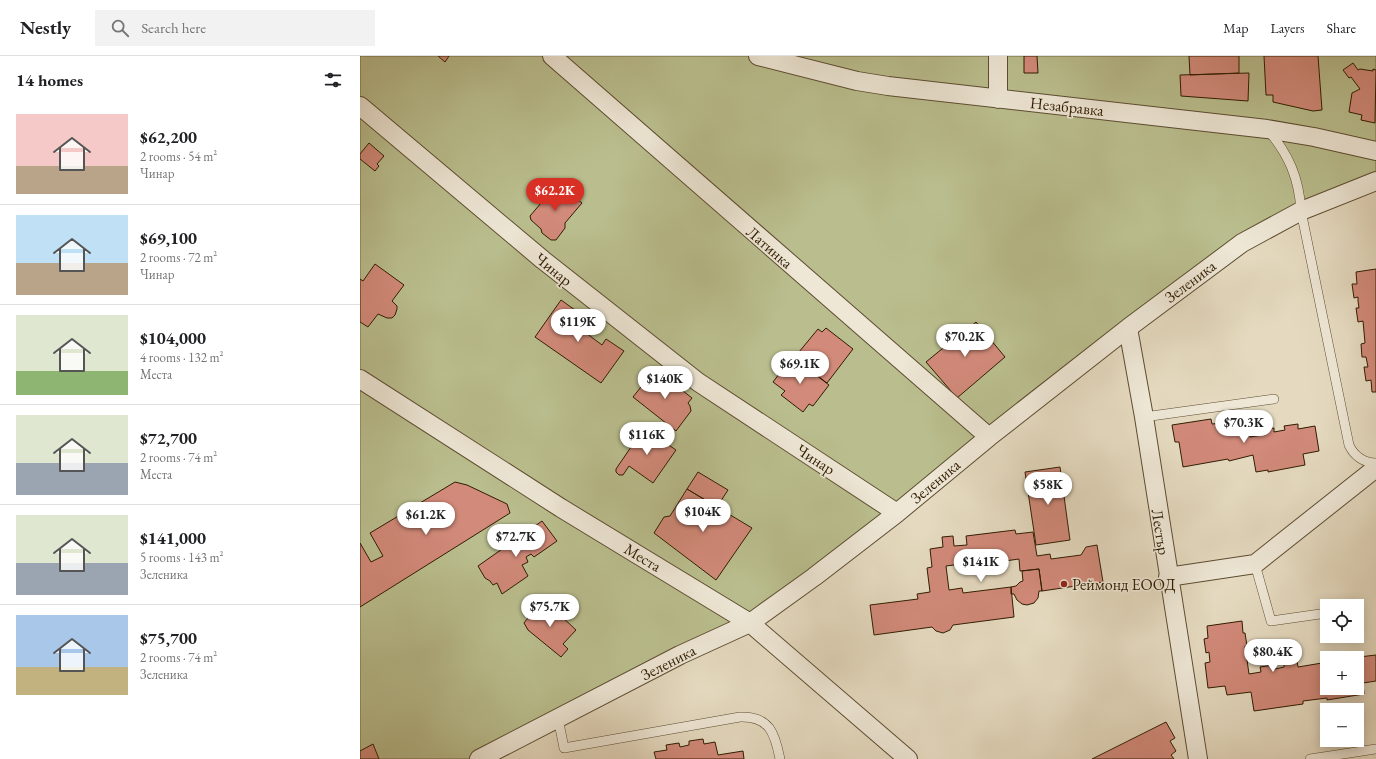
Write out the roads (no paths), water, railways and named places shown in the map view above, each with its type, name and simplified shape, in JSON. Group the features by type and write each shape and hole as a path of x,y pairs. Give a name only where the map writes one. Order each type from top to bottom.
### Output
{"street":[{"name":"Латинка","path":"552,56 989,437"},
{"name":"Незабравка","path":"758,56 857,81 998,99 1267,129 1314,137 1376,151"},
{"path":"998,56 998,99"},
{"name":"Чинар","path":"360,106 543,260 698,382 897,513"},
{"name":"Зеленика","path":"479,759 680,655 750,623 814,577 897,513 989,437 1128,328 1242,243 1301,211 1376,181"},
{"name":"Лестър","path":"1128,328 1144,417 1168,577 1198,759"},
{"name":"Места","path":"360,379 561,508 750,623 908,759"},
{"path":"1168,577 1255,564 1376,468"}],"lane":[{"path":"1267,129 1283,149 1293,168 1299,189 1301,211 1347,440 1351,450 1358,457 1366,461 1376,463"},
{"path":"1144,417 1274,399"},
{"path":"1255,564 1271,621 1320,614"},
{"path":"558,718 564,748 749,717 760,721 771,730 777,741 780,759"},
{"path":"1310,759 1341,757 1376,749"}],"place":[{"name":"Реймонд ЕООД","path":"1064,584"}]}
